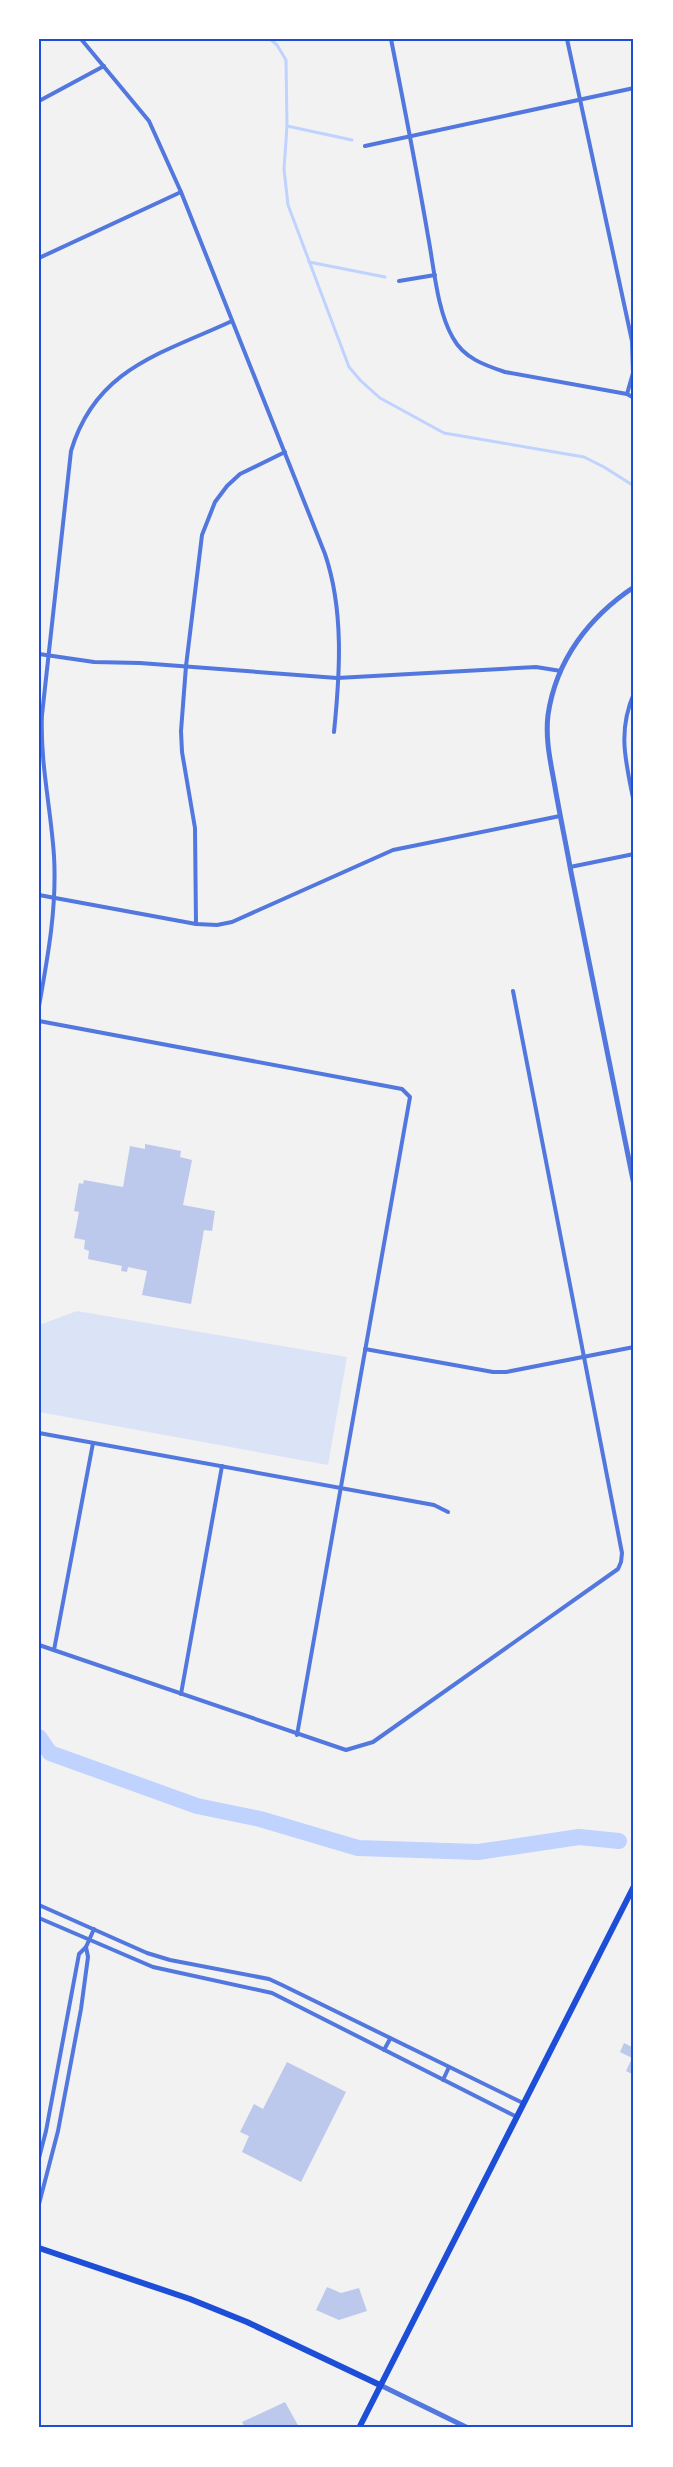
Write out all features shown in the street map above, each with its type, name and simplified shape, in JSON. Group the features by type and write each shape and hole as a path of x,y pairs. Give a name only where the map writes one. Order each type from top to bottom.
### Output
{"main road":[{"path":"359,2428 634,1886"},
{"path":"39,2248 247,2322 380,2385"}],"street":[{"path":"81,39 149,121 181,192 333,579 338,605 334,732"},
{"path":"391,39 444,319 460,349 475,361 505,372 627,394 634,398"},
{"path":"567,39 632,341 633,373 627,394"},
{"path":"39,101 105,66"},
{"path":"365,146 634,88"},
{"path":"39,258 181,192"},
{"path":"399,281 435,275"},
{"path":"39,1006 49,950 54,898 52,832 41,739 71,451 83,419 94,401 110,384 131,368 232,321"},
{"path":"196,924 195,828 182,752 181,731 186,666 202,535 215,501 240,474 285,452"},
{"path":"634,587 615,600 584,630 561,671 553,692 547,732 560,816 634,1185"},
{"path":"39,654 94,663 186,666 337,678 536,667 561,671"},
{"path":"634,693 627,710 623,748 634,803"},
{"path":"39,895 196,924 217,925 232,922 393,850 560,816"},
{"path":"570,867 634,854"},
{"path":"39,1645 346,1750 374,1742 618,1569 622,1552 513,991"},
{"path":"39,1021 402,1089 410,1097 297,1735"},
{"path":"365,1349 493,1372 506,1372 634,1347"},
{"path":"39,1433 434,1505 448,1512"},
{"path":"54,1650 93,1443"},
{"path":"181,1694 222,1466"},
{"path":"39,1905 170,1960 269,1979 524,2103"},
{"path":"39,1918 153,1967 191,1977 262,1990 305,2008 517,2117"},
{"path":"39,2158 79,1954 86,1947 94,1929"},
{"path":"39,2204 58,2131 67,2083 88,1957 86,1947"},
{"path":"305,2008 310,1999"},
{"path":"384,2050 390,2039"},
{"path":"443,2080 449,2067"},
{"path":"380,2385 468,2428"}],"shaded area":[{"path":"77,1311 347,1357 328,1465 39,1412 39,1325"}],"building":[{"path":"145,1144 181,1151 180,1157 192,1160 183,1205 215,1211 212,1231 204,1230 191,1304 142,1295 147,1271 128,1267 127,1272 121,1271 122,1266 88,1259 89,1251 84,1249 85,1240 74,1238 79,1212 74,1211 79,1183 83,1184 84,1180 123,1187 130,1146 145,1149"},
{"path":"624,2043 634,2048 634,2075 626,2071 632,2058 620,2052"},
{"path":"287,2062 346,2092 301,2182 242,2152 249,2136 240,2132 254,2104 263,2109"},
{"path":"327,2287 341,2293 359,2288 367,2311 339,2320 316,2310"},
{"path":"285,2402 299,2427 245,2428 242,2422"}],"waterway":[{"path":"270,39 277,45 286,60 287,126 284,169 288,205 349,367 380,398 444,433 584,457 634,486"},
{"path":"287,126 352,140"},
{"path":"309,262 385,277"},
{"path":"39,1737 50,1753 197,1806 260,1819 358,1848 478,1852 579,1837 619,1841"}]}
